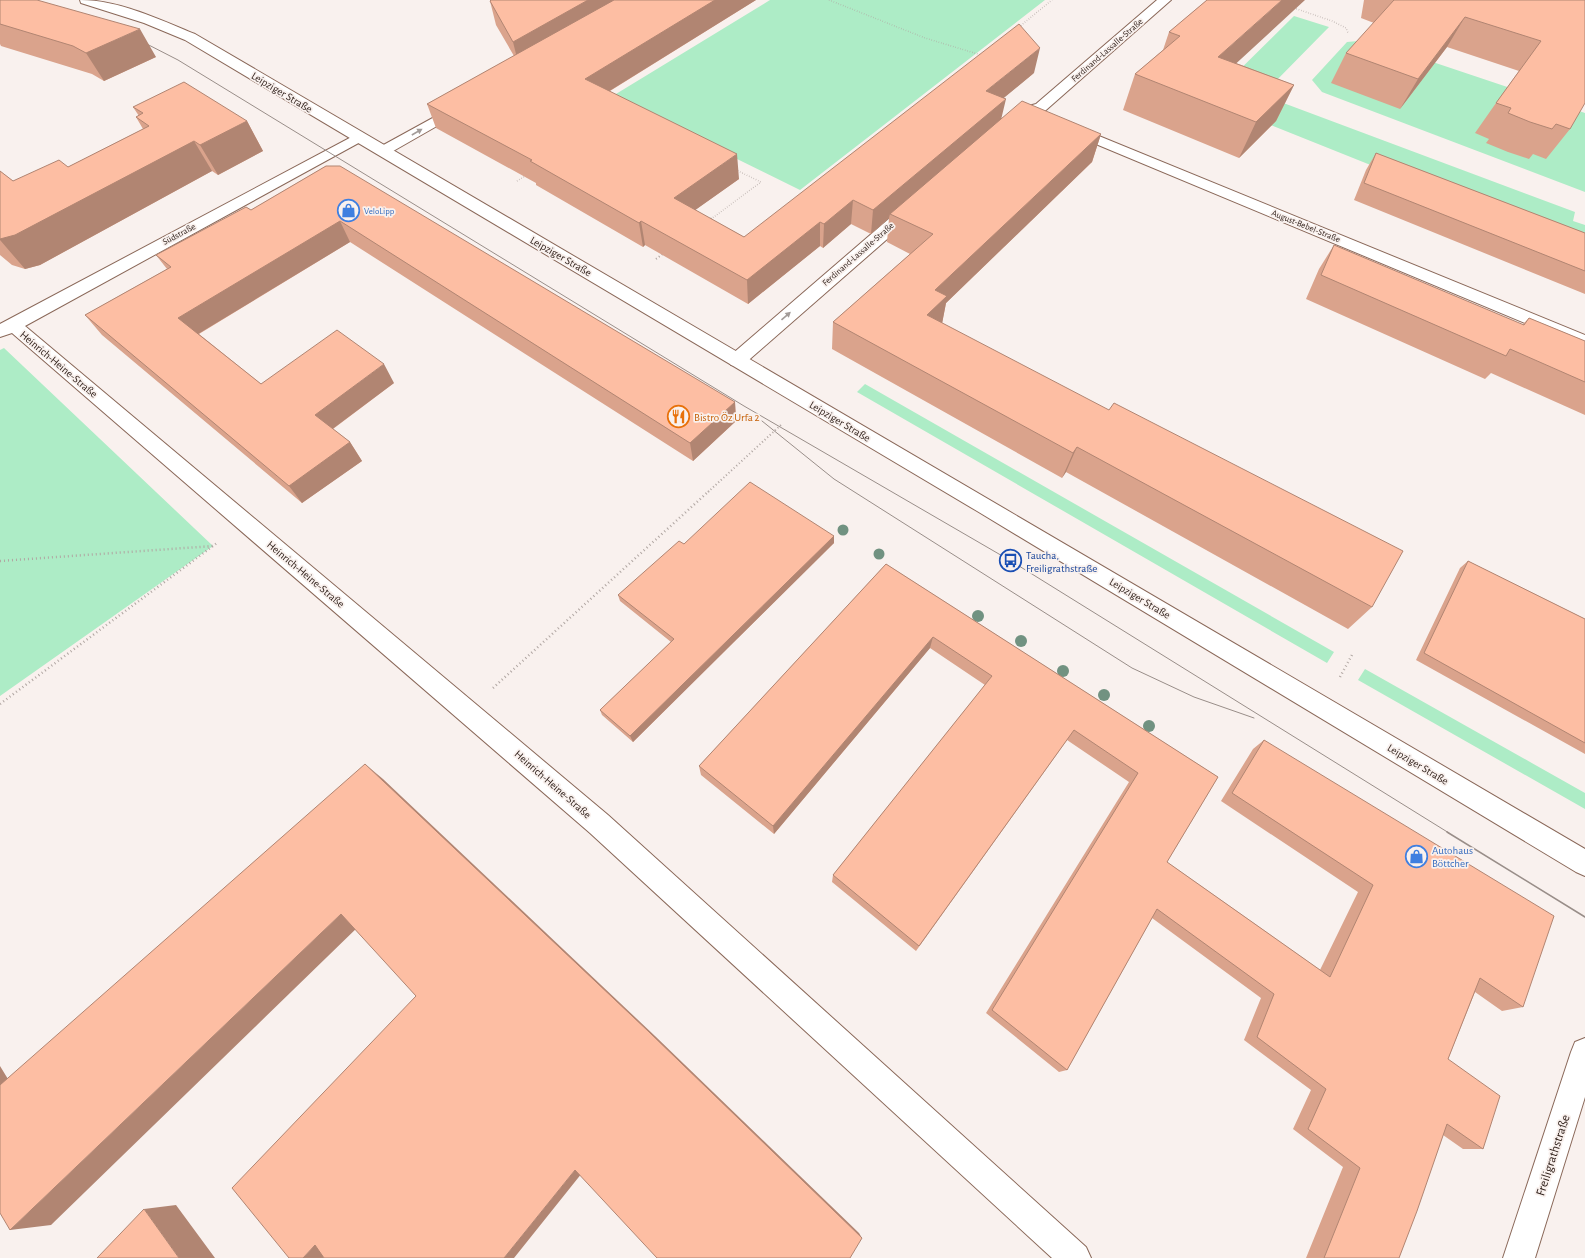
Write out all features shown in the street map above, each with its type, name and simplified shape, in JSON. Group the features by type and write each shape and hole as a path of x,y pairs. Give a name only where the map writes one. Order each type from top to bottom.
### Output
{"street":[{"name":"Leipziger Straße","path":"86,0 149,20 190,36 383,152 737,360 1585,863"},
{"name":"Ferdinand-Lassalle-Straße","path":"1002,131 1026,111 1041,107 1165,0"},
{"path":"383,152 468,102"},
{"name":"August-Bebel-Straße","path":"1026,111 1585,342"},
{"name":"Südstraße","path":"6,328 359,137"},
{"name":"Ferdinand-Lassalle-Straße","path":"737,360 925,197"},
{"name":"Heinrich-Heine-Straße","path":"6,328 244,522 600,824 1075,1258"},
{"name":"Freiligrathstraße","path":"1518,1258 1585,1052"}],"path":[{"path":"830,0 925,38 983,56"},
{"path":"1018,28 1052,0"},
{"path":"1287,5 1332,21 1346,28 1348,33"},
{"path":"703,225 761,182 734,168"},
{"path":"517,181 530,173"},
{"path":"656,259 668,250"},
{"path":"468,711 784,422"},
{"path":"0,704 244,522"},
{"path":"0,561 213,546"},
{"path":"1339,679 1353,653"}],"green space":[{"path":"770,0 1045,0 800,190 611,97"},
{"path":"1294,16 1329,27 1262,95 1575,212 1573,221 1585,225 1585,251 1223,106 1216,93"},
{"path":"1358,41 1376,43 1585,113 1585,192 1322,92 1312,80 1347,42"},
{"path":"4,348 213,546 0,696 0,350"},
{"path":"865,384 1334,652 1327,663 857,392"},
{"path":"1365,669 1585,793 1585,809 1358,680"}],"building":[{"path":"0,0 37,0 140,29 86,53 73,46 0,24"},
{"path":"588,0 513,42 490,1"},
{"path":"614,0 715,0 585,79 737,154 674,198 744,237 1019,24 1040,48 986,91 1006,99 873,210 853,200 824,224 820,222 747,280 641,221 639,223 530,161 532,160 427,104"},
{"path":"1207,0 1282,0 1218,57 1294,85 1256,122 1135,74 1180,36 1169,32"},
{"path":"1394,0 1585,0 1585,103 1570,129 1556,124 1552,129 1530,122 1508,113 1511,108 1496,103 1541,41 1465,17 1418,79 1346,53"},
{"path":"184,82 247,121 200,145 194,141 15,235 0,239 0,171 13,181 59,160 68,167 149,126 136,117 143,113 133,107"},
{"path":"1022,101 1101,134 935,290 947,296 927,315 1109,410 1114,403 1403,551 1372,607 1077,447 1073,453 833,322 933,234 890,214"},
{"path":"1376,153 1585,233 1585,271 1364,183"},
{"path":"326,166 340,166 735,402 690,443 340,221 178,318 261,384 337,330 384,364 315,415 350,442 289,486 85,315 171,267 156,255 246,207 251,210"},
{"path":"1334,245 1524,325 1529,318 1585,341 1585,382 1510,349 1506,356 1321,275"},
{"path":"750,482 834,536 630,736 600,710 674,639 618,595 679,541 684,544"},
{"path":"1468,561 1585,619 1585,743 1424,653"},
{"path":"886,564 1218,777 1167,862 1330,977 1373,885 1232,793 1264,740 1554,916 1523,1007 1480,978 1448,1059 1500,1096 1483,1149 1447,1124 1399,1258 1324,1258 1360,1168 1308,1129 1326,1089 1257,1037 1274,994 1157,909 1067,1070 992,1010 1138,773 1074,730 919,946 833,875 992,676 933,637 773,826 699,766"},
{"path":"365,764 648,1031 862,1238 850,1258 657,1258 575,1170 504,1258 324,1258 315,1245 303,1258 289,1258 232,1188 416,996 341,914 10,1230 0,1213 0,1085"},
{"path":"144,1209 179,1258 97,1258"}],"tram line":[{"path":"139,40 178,60 744,406 1011,561 1449,833"},
{"path":"762,421 834,479 1132,668 1194,697 1254,718"},
{"path":"1447,832 1585,917"}],"place":[{"name":"VeloLipp","path":"348,211"},
{"name":"Bistro Öz Urfa 2","path":"678,417"},
{"name":"Taucha, Freiligrathstraße","path":"1011,561"},
{"name":"Autohaus Böttcher","path":"1417,856"}]}
